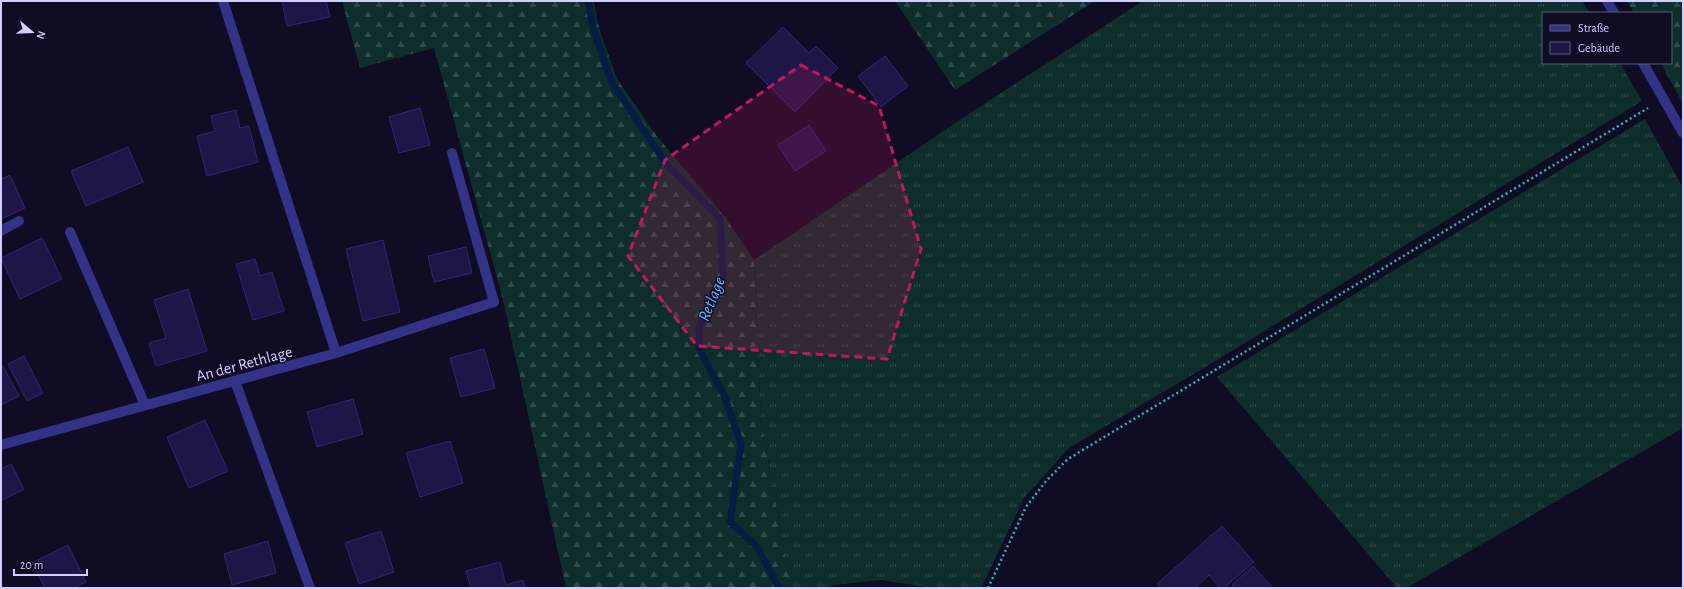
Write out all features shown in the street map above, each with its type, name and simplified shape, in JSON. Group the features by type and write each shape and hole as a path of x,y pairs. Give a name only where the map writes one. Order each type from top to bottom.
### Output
{"street":[{"path":"223,1 336,353"},
{"path":"1607,1 1613,12"},
{"path":"1645,64 1683,133"},
{"name":"An der Rethlage","path":"1,445 336,353 494,302 452,153"},
{"path":"1,232 19,221"},
{"path":"70,232 145,405"},
{"path":"235,381 310,588"}],"path":[{"path":"988,588 1026,507 1046,481 1068,459 1664,98"}],"highlighted area":[{"path":"801,65 879,106 921,249 887,359 697,346 628,256 665,160"}],"green space":[{"path":"342,1 594,1 598,25 617,79 656,135 725,217 754,260 761,420 791,588 566,588 503,300 434,48 360,68"},
{"path":"895,1 1095,1 955,90"},
{"path":"1143,1 1582,1 1589,12 1542,12 1542,64 1621,64 1642,101 1207,366 1069,448 1024,498 981,588 934,588 880,580 833,585 826,588 791,588 761,420 754,260 970,113"},
{"path":"1627,1 1683,1 1683,104 1662,64 1672,64 1672,12 1633,12"},
{"path":"1645,119 1683,188 1683,428 1406,588 1397,588 1217,377"}],"building":[{"path":"282,1 326,1 330,17 287,26"},
{"path":"783,27 809,53 816,46 838,68 795,112 746,63"},
{"path":"885,56 908,86 881,107 858,76"},
{"path":"420,108 430,145 399,153 389,117"},
{"path":"236,110 240,128 249,126 258,162 207,176 197,136 215,131 211,116"},
{"path":"809,125 826,151 795,171 778,145"},
{"path":"128,147 143,182 86,206 71,171"},
{"path":"10,175 25,208 1,219 1,179"},
{"path":"42,238 62,279 20,299 1,258"},
{"path":"383,240 400,312 363,321 346,249"},
{"path":"466,247 472,273 434,282 428,256"},
{"path":"255,259 260,276 272,272 284,311 253,320 236,264"},
{"path":"188,289 207,351 156,366 149,343 166,338 154,300"},
{"path":"484,349 495,388 461,397 450,358"},
{"path":"24,356 43,393 27,401 8,364"},
{"path":"3,366 19,396 1,405 1,367"},
{"path":"353,399 363,434 317,447 307,412"},
{"path":"205,420 228,471 189,488 167,437"},
{"path":"450,441 463,483 420,497 406,453"},
{"path":"11,464 24,489 1,501 1,469"},
{"path":"1222,526 1254,562 1224,588 1220,588 1209,575 1195,588 1161,588 1157,584"},
{"path":"381,531 394,572 359,584 345,543"},
{"path":"268,541 276,573 232,585 224,554"},
{"path":"68,545 86,582 73,588 45,588 32,563"},
{"path":"500,562 506,585 523,580 525,588 471,588 466,571"},
{"path":"1253,566 1273,588 1235,588 1232,585"}],"waterway":[{"name":"Retlage","path":"588,1 593,28 612,83 667,165 720,218 723,277 699,327 699,349 724,395 741,444 730,522 758,548 779,588"}]}
